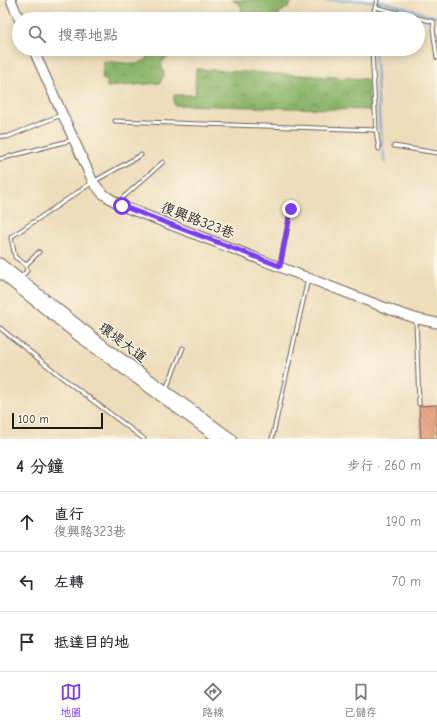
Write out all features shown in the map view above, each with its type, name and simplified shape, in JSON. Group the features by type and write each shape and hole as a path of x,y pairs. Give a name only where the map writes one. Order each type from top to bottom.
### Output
{"street":[{"path":"11,0 16,12"},
{"name":"復興路323巷","path":"36,56 94,182 104,194 117,203 416,318 437,323"},
{"name":"環堤大道","path":"0,263 111,351 232,439"},
{"name":"環堤大道","path":"0,273 77,335 219,439"}],"lane":[{"path":"374,12 377,0"},
{"path":"375,7 395,12"},
{"path":"425,20 434,22 433,29 437,58"},
{"path":"372,56 376,130 379,149"},
{"path":"0,136 7,136 63,115"},
{"path":"115,121 376,130"},
{"path":"0,159 74,139"},
{"path":"394,146 437,153"},
{"path":"19,279 27,271 26,265 15,257 11,237 94,182 141,155"},
{"path":"117,203 163,162"},
{"path":"280,266 291,209"},
{"path":"26,265 39,252"},
{"path":"272,439 308,277"},
{"path":"416,318 419,404"},
{"path":"0,328 64,379 144,439"},
{"path":"165,390 183,348"}],"green space":[{"path":"232,0 292,0 289,7 280,12 241,12 242,6"},
{"path":"147,56 169,56 161,63 164,75 160,83 107,87 107,81 102,79 103,61 136,64 146,60"},
{"path":"196,69 367,79 370,110 174,105 174,95 195,95"}],"building":[{"path":"437,405 437,439 421,439 419,407"}],"waterway":[{"path":"307,0 380,1 419,12"},
{"path":"378,12 380,1"},
{"path":"425,14 437,17"},
{"path":"375,56 380,128 385,163"}],"route":[{"path":"122,206 280,266 291,209"}]}
